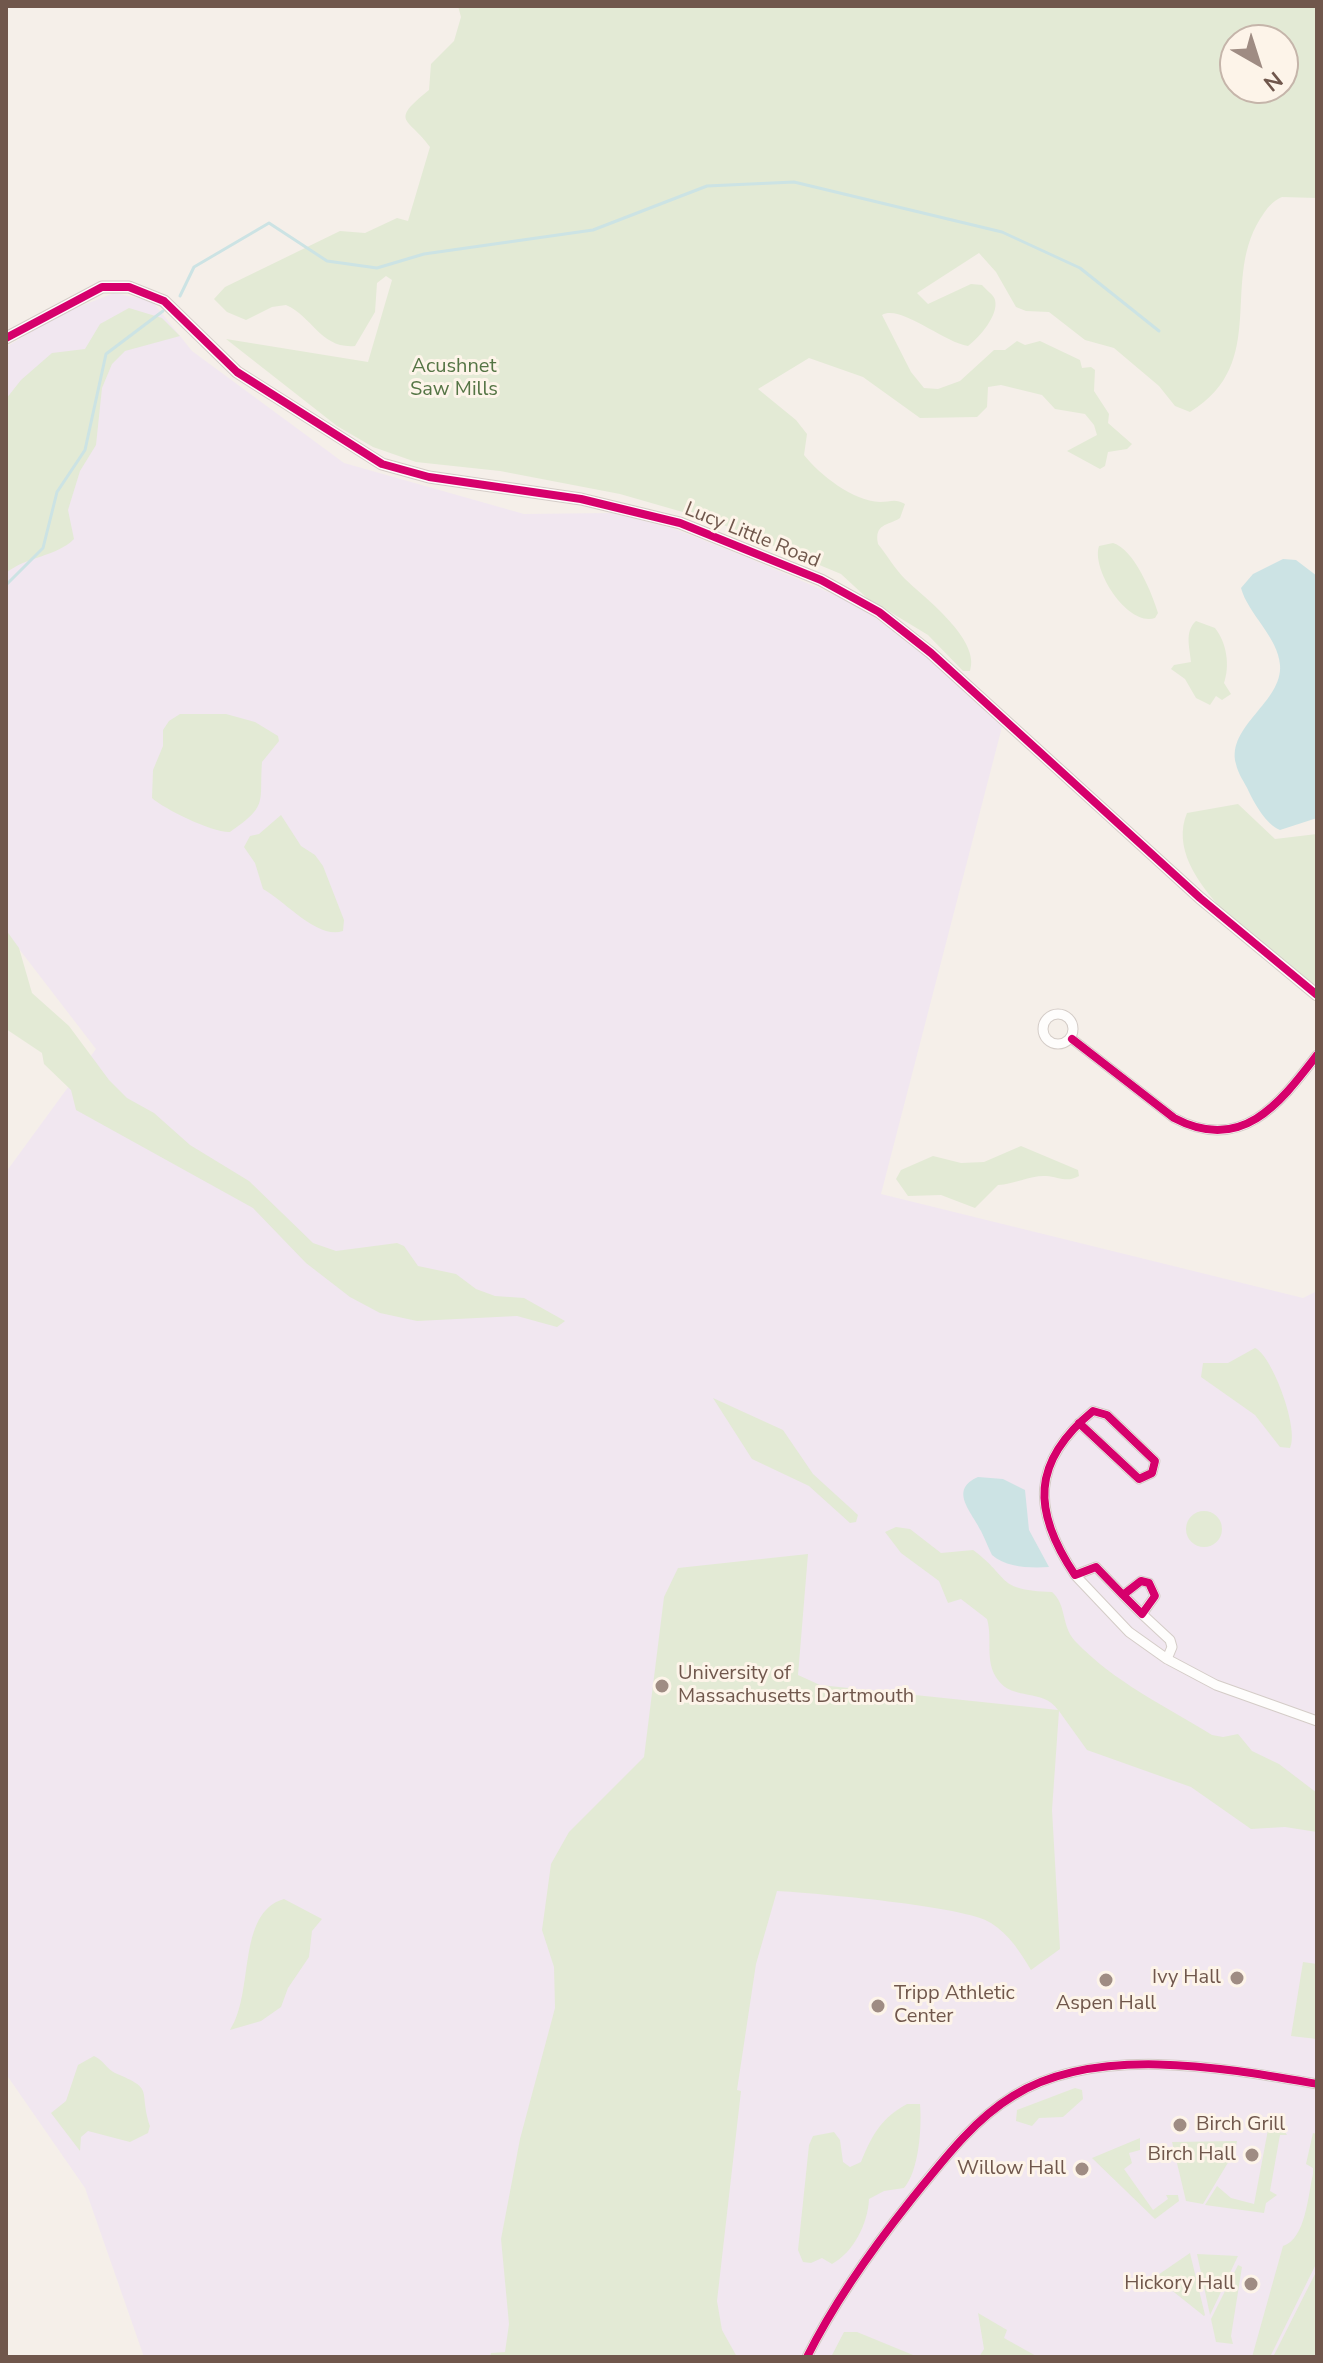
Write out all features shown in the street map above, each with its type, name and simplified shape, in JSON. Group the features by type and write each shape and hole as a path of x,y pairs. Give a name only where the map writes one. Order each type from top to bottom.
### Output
{"street":[{"name":"Lucy Little Road","path":"6,338 102,287 139,289 164,301 237,372 382,464 429,477 559,495 680,523 821,580 879,612 931,653 1200,898 1317,995"},
{"path":"1072,1039 1174,1118 1188,1125 1216,1130 1232,1128 1262,1117 1286,1095 1317,1055"},
{"path":"1079,1423 1133,1476 1145,1478 1156,1468 1149,1455 1107,1415 1093,1411 1079,1423 1050,1461 1043,1493 1049,1527 1075,1575 1129,1632 1167,1659 1216,1685 1317,1721"},
{"path":"1075,1575 1096,1567 1170,1640 1172,1647 1167,1659"},
{"path":"1123,1595 1141,1581 1149,1583 1155,1596 1142,1614"},
{"path":"807,2357 836,2304 917,2193 974,2127 1023,2090 1072,2071 1125,2066 1221,2071 1317,2084"}],"shaded area":[{"name":"University of Massachusetts Dartmouth","path":"114,293 152,301 192,351 344,463 524,514 612,513 672,528 746,557 858,605 933,661 1003,723 881,1194 1303,1298 1317,1291 1317,2357 144,2357 85,2188 6,2074 6,1172 96,1049 6,932 6,347 61,314"},
{"path":"1283,559 1296,560 1317,576 1317,818 1280,830 1266,819 1255,803 1238,771 1235,750 1246,726 1273,691 1279,678 1280,665 1269,635 1241,588 1253,574"},
{"path":"978,1477 1003,1479 1025,1490 1029,1530 1049,1567 1012,1565 992,1555 963,1495 969,1482"}],"green space":[{"name":"Acushnet Saw Mills","path":"458,6 1317,6 1317,198 1282,197 1264,213 1251,238 1244,264 1237,344 1230,369 1215,392 1190,412 1175,406 1159,386 1114,348 1085,340 1049,312 1026,311 1016,307 996,272 979,253 917,293 928,304 971,284 982,285 991,294 995,306 991,319 968,346 900,315 882,315 911,372 924,388 938,389 960,381 994,350 1005,350 1017,341 1025,345 1040,341 1080,360 1082,368 1091,367 1095,370 1094,391 1109,414 1108,423 1132,444 1127,449 1108,452 1105,466 1100,469 1067,451 1097,435 1085,414 1055,409 1042,395 1001,385 988,387 987,407 977,417 920,418 863,377 809,358 758,389 796,420 807,434 804,455 819,471 859,497 905,504 900,518 880,529 878,544 901,575 960,633 971,659 970,671 963,671 928,635 867,598 841,574 714,521 620,494 500,471 416,462 373,447 337,426 226,339 368,362 392,280 386,276 377,283 375,312 355,346 343,346 325,338 286,305 272,307 246,320 227,312 214,299 225,287 340,231 365,233 397,218 408,221 430,147 406,120 406,115 429,90 431,64 454,41 461,17"},
{"path":"129,308 162,318 180,336 125,351 112,364 102,388 96,445 80,471 68,510 74,539 59,550 23,563 6,573 6,399 21,380 52,353 85,349 100,324"},
{"path":"1113,543 1128,554 1141,573 1158,613 1155,618 1134,614 1123,606 1106,582 1098,556 1099,546"},
{"path":"1196,621 1215,628 1226,655 1224,683 1231,694 1222,700 1216,696 1210,705 1196,698 1185,679 1171,669 1174,665 1191,662 1189,635"},
{"path":"180,714 226,714 255,722 278,736 279,741 262,762 260,802 251,815 230,832 189,820 152,798 153,770 163,746 163,730 169,721"},
{"path":"1238,804 1275,839 1317,834 1317,991 1226,913 1205,889 1190,864 1183,838 1187,813"},
{"path":"281,815 301,846 315,855 323,866 344,920 343,931 323,930 313,925 263,889 255,863 244,847 250,836 259,834"},
{"path":"6,930 19,948 32,993 69,1026 109,1080 127,1098 154,1113 190,1145 249,1181 313,1243 336,1251 397,1243 404,1246 418,1266 456,1274 476,1289 495,1296 524,1298 565,1321 557,1327 517,1316 417,1321 380,1313 350,1297 306,1263 253,1208 76,1110 71,1090 44,1064 42,1053 6,1029"},
{"path":"1021,1146 1078,1170 1079,1176 1067,1179 1041,1176 998,1185 975,1208 941,1195 908,1196 896,1179 901,1170 933,1156 961,1163 984,1162"},
{"path":"1255,1348 1269,1364 1283,1394 1291,1426 1290,1448 1280,1447 1255,1415 1201,1377 1203,1363 1228,1363"},
{"path":"713,1398 783,1430 813,1474 858,1515 856,1522 850,1523 809,1486 752,1459"},
{"path":"1204,1511 1217,1516 1222,1529 1217,1542 1204,1547 1191,1542 1186,1529 1191,1516"},
{"path":"896,1527 910,1529 941,1553 973,1550 1005,1581 1021,1589 1052,1592 1060,1603 1075,1641 1106,1669 1212,1735 1223,1737 1238,1734 1252,1751 1279,1764 1317,1793 1317,1832 1285,1827 1251,1829 1191,1787 1087,1750 1059,1711 1052,1810 1060,1949 1031,1970 1004,1933 976,1917 888,1901 777,1891 756,1964 737,2090 741,2091 717,2301 722,2330 737,2357 490,2357 491,2353 505,2352 509,2324 501,2239 520,2139 555,2008 554,1967 542,1930 551,1864 569,1832 644,1757 664,1597 678,1568 808,1554 798,1675 820,1685 1058,1710 1044,1699 1012,1690 998,1680 991,1666 987,1619 961,1599 948,1603 939,1581 901,1553 885,1532"},
{"path":"284,1899 322,1919 312,1931 309,1957 288,1988 281,2007 261,2021 230,2030 238,2014 252,1937 259,1920 269,1907"},
{"path":"1303,1962 1317,1964 1317,2039 1291,2036"},
{"path":"94,2056 112,2071 141,2087 150,2126 148,2133 130,2142 88,2131 81,2137 80,2151 51,2113 66,2101 78,2065"},
{"path":"1075,2088 1082,2090 1083,2099 1063,2117 1039,2118 1032,2126 1016,2121 1017,2110"},
{"path":"907,2104 920,2104 921,2114 913,2171 904,2188 884,2191 869,2199 866,2218 858,2236 840,2259 832,2264 822,2258 811,2263 803,2262 798,2250 809,2145 813,2136 834,2132 840,2140 843,2162 850,2167 861,2162 884,2121"},
{"path":"1274,2117 1287,2135 1280,2135 1270,2191 1277,2195 1266,2203 1264,2213 1205,2205 1217,2186 1231,2198 1254,2204 1270,2119"},
{"path":"1313,2133 1317,2134 1317,2262 1270,2357 1252,2357 1283,2246 1297,2235 1305,2215 1313,2174 1313,2168 1306,2164"},
{"path":"1140,2138 1140,2150 1129,2153 1132,2163 1124,2169 1153,2210 1168,2199 1166,2195 1178,2195 1179,2201 1155,2219 1092,2158"},
{"path":"1237,2141 1235,2151 1203,2204 1186,2201 1172,2142"},
{"path":"1190,2253 1205,2315 1204,2316 1155,2277"},
{"path":"1197,2254 1238,2256 1210,2315"},
{"path":"1238,2265 1242,2267 1231,2336 1233,2344 1216,2342 1211,2319"},
{"path":"1317,2269 1317,2357 1273,2357 1315,2274"},
{"path":"978,2313 1007,2330 1004,2338 1038,2357 979,2357 984,2349"},
{"path":"844,2332 857,2332 918,2357 831,2357"}],"waterway":[{"path":"180,296 194,267 269,223 327,261 377,268 424,254 593,230 707,186 794,182 1002,232 1080,268 1159,331"},
{"path":"6,585 43,548 57,492 85,450 106,354 163,311"}],"cycle path":[{"path":"6,338 102,287 129,287 164,301 237,372 382,464 429,477 581,499 680,523 821,580 879,612 931,653 1200,898 1317,995"},
{"path":"1072,1039 1174,1118 1198,1128 1220,1130 1239,1127 1273,1106 1317,1055"},
{"path":"1079,1423 1139,1479 1152,1473 1155,1461 1107,1415 1093,1411 1073,1430 1058,1449 1049,1468 1045,1508 1051,1530 1075,1575 1096,1567 1123,1595 1141,1581 1149,1583 1155,1596 1142,1614 1123,1595"},
{"path":"807,2357 855,2276 911,2200 971,2130 1013,2096 1046,2080 1083,2070 1121,2065 1202,2067 1317,2084"}],"place":[{"name":"University of Massachusetts Dartmouth","path":"662,1686"},
{"name":"Ivy Hall","path":"1237,1978"},
{"name":"Aspen Hall","path":"1106,1980"},
{"name":"Tripp Athletic Center","path":"878,2006"},
{"name":"Birch Grill","path":"1180,2125"},
{"name":"Birch Hall","path":"1252,2155"},
{"name":"Willow Hall","path":"1082,2169"},
{"name":"Hickory Hall","path":"1251,2284"}]}
